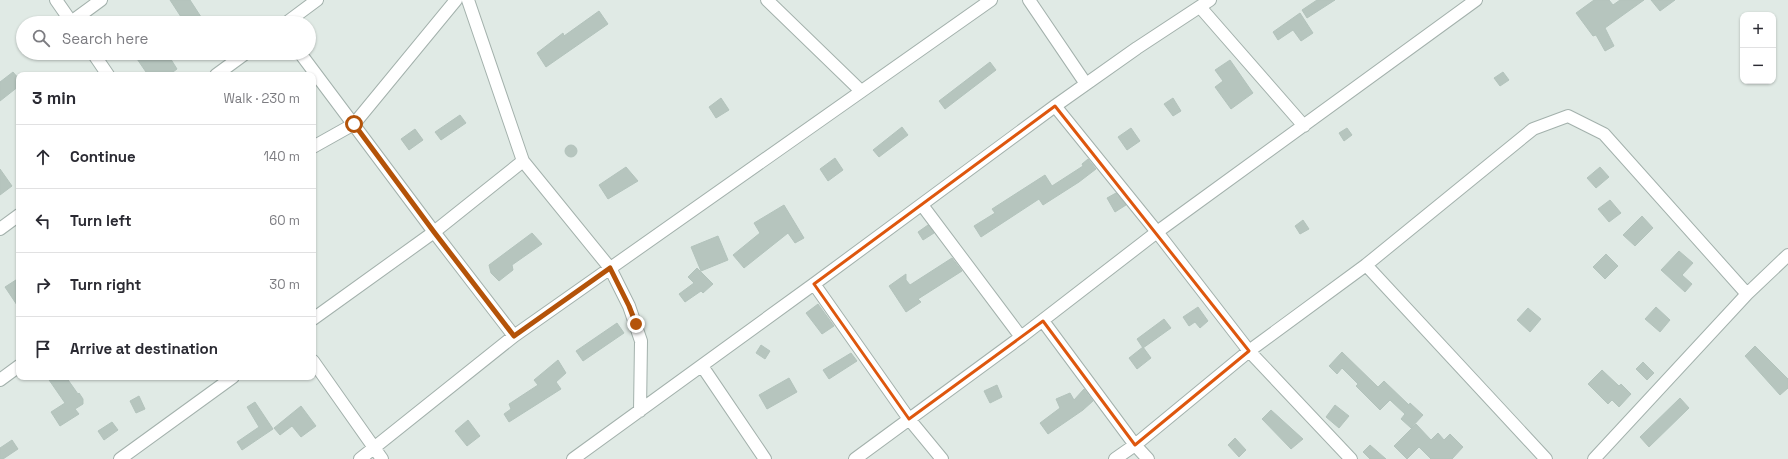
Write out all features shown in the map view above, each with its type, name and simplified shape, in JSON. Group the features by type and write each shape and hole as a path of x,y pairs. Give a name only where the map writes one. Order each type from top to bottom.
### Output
{"street":[{"path":"56,0 67,16"},
{"path":"81,16 101,0"},
{"path":"295,16 317,0"},
{"path":"316,145 354,124 456,0"},
{"path":"468,0 523,161 610,268 629,306 641,341 640,411"},
{"path":"767,0 861,91"},
{"path":"360,459 514,336 991,0"},
{"path":"1029,0 1086,84"},
{"path":"855,459 1021,338 1157,232 1476,0"},
{"path":"572,459 702,366 1055,106 1205,3 1304,126"},
{"path":"98,60 106,72"},
{"path":"220,72 236,60"},
{"path":"305,60 314,72"},
{"path":"316,74 514,336"},
{"path":"1055,106 1157,232 1249,352 1351,459"},
{"path":"1115,459 1135,445 1249,352 1366,264 1534,129 1568,116 1604,134 1747,294"},
{"path":"316,317 434,232 523,161"},
{"path":"922,205 1021,338"},
{"path":"0,229 16,217"},
{"path":"1594,459 1747,294 1788,255"},
{"path":"1366,264 1546,459"},
{"path":"814,284 909,419 942,459"},
{"path":"1043,321 1135,445 1148,459"},
{"path":"316,365 382,459"},
{"path":"702,366 765,459"},
{"path":"0,380 16,368"},
{"path":"120,459 229,380"}],"highlighted area":[{"path":"1055,106 1249,351 1135,445 1043,321 909,419 814,284"}],"building":[{"path":"170,0 190,0 200,16 180,16"},
{"path":"1317,0 1335,0 1307,18 1302,10"},
{"path":"1594,0 1609,0 1613,5 1620,0 1644,0 1605,28 1614,46 1605,51 1596,35 1593,36 1576,13"},
{"path":"1651,0 1675,0 1660,11"},
{"path":"599,11 608,24 546,67 537,53 563,33 564,36"},
{"path":"1300,13 1313,33 1301,41 1293,30 1278,40 1273,32"},
{"path":"138,60 171,60 177,69 173,72 146,72"},
{"path":"1230,60 1253,93 1231,109 1215,87 1223,81 1215,70"},
{"path":"990,62 996,70 945,109 939,101"},
{"path":"13,72 16,76 16,88 0,101 0,82"},
{"path":"1503,72 1509,80 1500,86 1494,78"},
{"path":"721,98 729,110 716,118 709,107"},
{"path":"1173,98 1181,111 1173,116 1164,104"},
{"path":"460,115 466,123 441,140 435,132"},
{"path":"902,127 908,135 879,157 873,150"},
{"path":"1131,128 1140,141 1127,150 1118,137"},
{"path":"1347,128 1352,135 1344,141 1339,133"},
{"path":"415,129 423,140 409,150 401,139"},
{"path":"571,145 575,147 577,151 575,155 571,157 567,155 565,151 567,147"},
{"path":"835,158 843,170 828,181 820,169"},
{"path":"1088,159 1096,169 1079,182 1043,205 1039,199 981,237 974,226 995,213 992,209 1045,175 1052,186 1083,166 1082,164"},
{"path":"626,167 638,181 608,199 599,185"},
{"path":"1600,167 1609,177 1596,188 1587,178"},
{"path":"0,169 12,186 0,195"},
{"path":"1116,193 1126,205 1115,212 1107,198"},
{"path":"1610,200 1621,213 1609,222 1598,209"},
{"path":"784,205 804,238 795,243 788,233 744,268 733,255 760,233 754,223"},
{"path":"1642,216 1653,228 1635,246 1623,235"},
{"path":"1303,220 1309,229 1300,234 1295,226"},
{"path":"928,225 934,233 923,240 918,232"},
{"path":"532,233 542,244 512,265 513,270 499,281 491,273 489,265"},
{"path":"718,236 728,260 701,271 691,247"},
{"path":"1679,251 1693,263 1682,275 1692,284 1685,292 1661,270"},
{"path":"1606,254 1618,266 1605,279 1593,267"},
{"path":"952,258 962,271 918,299 921,302 906,312 889,286 906,274 906,280 910,285"},
{"path":"697,268 713,284 703,293 701,291 685,302 679,294 694,283 688,277"},
{"path":"16,280 16,304 5,287"},
{"path":"818,304 834,326 822,334 806,313"},
{"path":"1198,307 1208,321 1200,328 1195,322 1189,326 1183,317"},
{"path":"1656,307 1670,320 1660,332 1645,319"},
{"path":"1528,308 1541,319 1530,332 1517,320"},
{"path":"1164,319 1171,328 1143,348 1137,339"},
{"path":"617,323 624,333 583,361 576,351"},
{"path":"761,345 770,351 765,359 756,353"},
{"path":"1755,346 1788,379 1788,388 1780,395 1745,356"},
{"path":"1143,347 1151,358 1137,369 1129,358"},
{"path":"1342,352 1378,387 1384,381 1409,405 1410,403 1423,415 1411,428 1401,419 1405,414 1390,400 1380,410 1356,386 1358,384 1342,368 1337,374 1329,366"},
{"path":"851,353 857,361 829,379 823,370"},
{"path":"558,360 566,373 556,382 561,389 509,422 504,414 511,409 509,404 538,385 534,380"},
{"path":"1643,362 1654,373 1647,380 1636,369"},
{"path":"1602,370 1619,386 1621,384 1631,394 1619,407 1612,400 1608,404 1588,384"},
{"path":"789,378 797,392 767,409 759,395"},
{"path":"49,380 68,380 83,399 83,404 75,409 79,414 60,426 51,412 65,403"},
{"path":"997,385 1002,397 990,403 984,391"},
{"path":"1084,389 1093,401 1083,410 1048,434 1040,423 1060,408 1056,399 1070,393 1074,400"},
{"path":"139,396 145,409 136,413 130,401"},
{"path":"1680,398 1689,408 1649,447 1640,437"},
{"path":"255,402 273,429 242,450 237,442 259,427 247,407"},
{"path":"1335,405 1349,416 1339,428 1326,417"},
{"path":"301,406 316,426 301,437 292,426 280,435 274,428"},
{"path":"1271,410 1303,439 1291,449 1262,419"},
{"path":"468,420 480,436 467,446 455,431"},
{"path":"112,422 118,430 104,440 98,431"},
{"path":"1416,424 1431,440 1438,433 1444,440 1450,434 1463,447 1452,459 1431,459 1419,447 1407,459 1394,446"},
{"path":"1235,438 1246,450 1239,457 1228,445"},
{"path":"12,440 18,449 3,459 0,459 0,448"},
{"path":"1370,445 1386,459 1370,459 1363,452"}],"route":[{"path":"354,124 434,232 514,336 610,268 629,306 636,324"}]}
